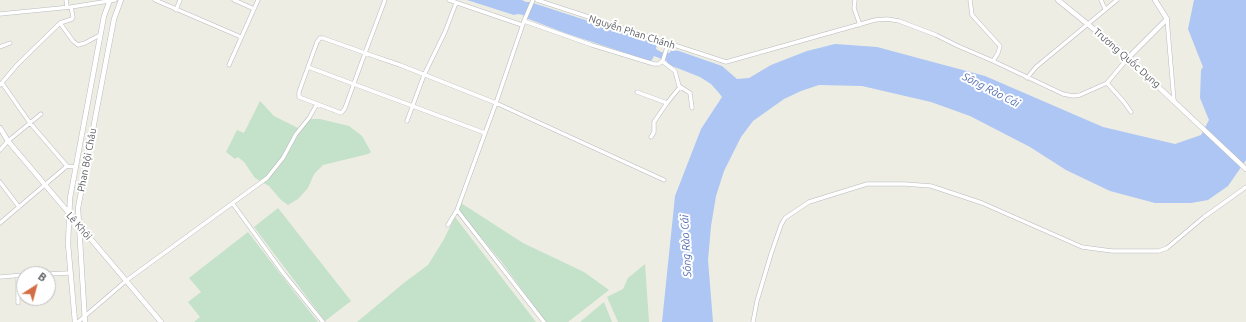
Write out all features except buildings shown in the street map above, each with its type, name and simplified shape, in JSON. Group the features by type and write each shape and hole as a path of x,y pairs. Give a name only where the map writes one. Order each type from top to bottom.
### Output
{"street":[{"path":"66,0 72,19 60,23 17,65 1,84 30,122 67,166 75,167"},
{"path":"0,14 69,7 112,0"},
{"name":"Phan Bội Châu","path":"74,322 69,273 68,244 70,198 104,16 112,0"},
{"name":"Phan Bội Châu","path":"86,322 78,208 114,19 121,0"},
{"path":"155,0 241,37"},
{"path":"176,10 180,0"},
{"path":"234,0 254,9"},
{"path":"229,65 258,0"},
{"path":"384,0 365,54 345,108 341,113 299,97 298,95 308,67 321,38 365,54 400,65 496,103 664,180"},
{"path":"449,0 522,25"},
{"name":"Nguyễn Phan Chánh","path":"537,0 726,62 860,25"},
{"path":"855,0 854,8 860,25 874,20 887,19 900,21 936,35 1063,94 1073,96 1080,95 1107,83 1128,58 1167,19"},
{"path":"970,0 972,15 1000,46 993,61"},
{"name":"Trương Quốc Dụng","path":"1058,0 1128,58 1246,168"},
{"path":"1101,0 1105,9"},
{"path":"1027,78 1036,67 1116,0"},
{"path":"1156,0 1167,19 1174,101"},
{"path":"448,225 457,210 496,103 522,25 532,1"},
{"path":"407,121 424,75 445,32 456,3"},
{"path":"524,20 654,64 659,64 662,61 668,44"},
{"path":"60,23 73,41 78,45 85,44 100,35"},
{"path":"0,47 10,43"},
{"path":"662,61 675,71 678,85 690,93 692,108"},
{"path":"308,67 485,133"},
{"path":"1107,83 1131,112"},
{"path":"651,137 654,132 654,123 680,87"},
{"path":"637,92 667,103"},
{"path":"78,322 127,280 267,178 283,158 296,134 309,118 317,104"},
{"path":"0,150 8,141 41,114"},
{"name":"Lê Khôi","path":"0,128 8,141 161,322"},
{"path":"0,223 67,166"},
{"path":"0,182 19,207"},
{"path":"753,322 757,301 771,254 785,218 809,202 867,184 911,185 938,188 982,203 1082,248 1150,251 1159,251 1167,248 1204,217 1246,187"},
{"path":"233,204 284,274 323,322"},
{"path":"457,210 544,322"},
{"path":"56,274 69,273"},
{"path":"0,276 16,276"}],"green space":[{"path":"260,101 274,116 300,129 305,122 310,119 320,119 349,126 362,136 371,152 323,165 314,174 308,188 298,199 288,205 281,200 269,186 255,178 244,162 238,157 235,159 226,152 237,130 244,133"},
{"path":"461,203 523,243 584,272 609,290 568,322 546,322 501,261 458,210"},
{"path":"278,208 351,301 325,321 254,227"},
{"path":"455,217 536,322 357,322 428,265 443,241"},
{"path":"248,232 318,322 194,322 200,317 188,302 201,292 189,278"},
{"path":"645,264 649,322 618,322 607,297 623,289 628,278"},
{"path":"604,302 612,322 580,322"}],"water":[{"name":"Sông Rào Cái","path":"467,0 522,0 530,2 656,43 656,49 661,52 669,53 672,50 679,51 722,66 737,79 749,78 771,65 807,51 835,44 877,47 985,76 1103,127 1175,144 1201,135 1209,120 1200,98 1201,70 1203,67 1188,29 1194,0 1246,0 1246,160 1228,186 1208,200 1191,203 1155,203 1110,191 1066,170 1030,147 970,116 931,102 862,86 819,85 784,99 753,121 741,137 724,171 716,196 711,226 708,260 713,322 662,322 675,196 701,129 722,97 711,84 700,77 667,64 667,61 654,56 650,61 565,33 526,18 523,15 514,15"}]}
